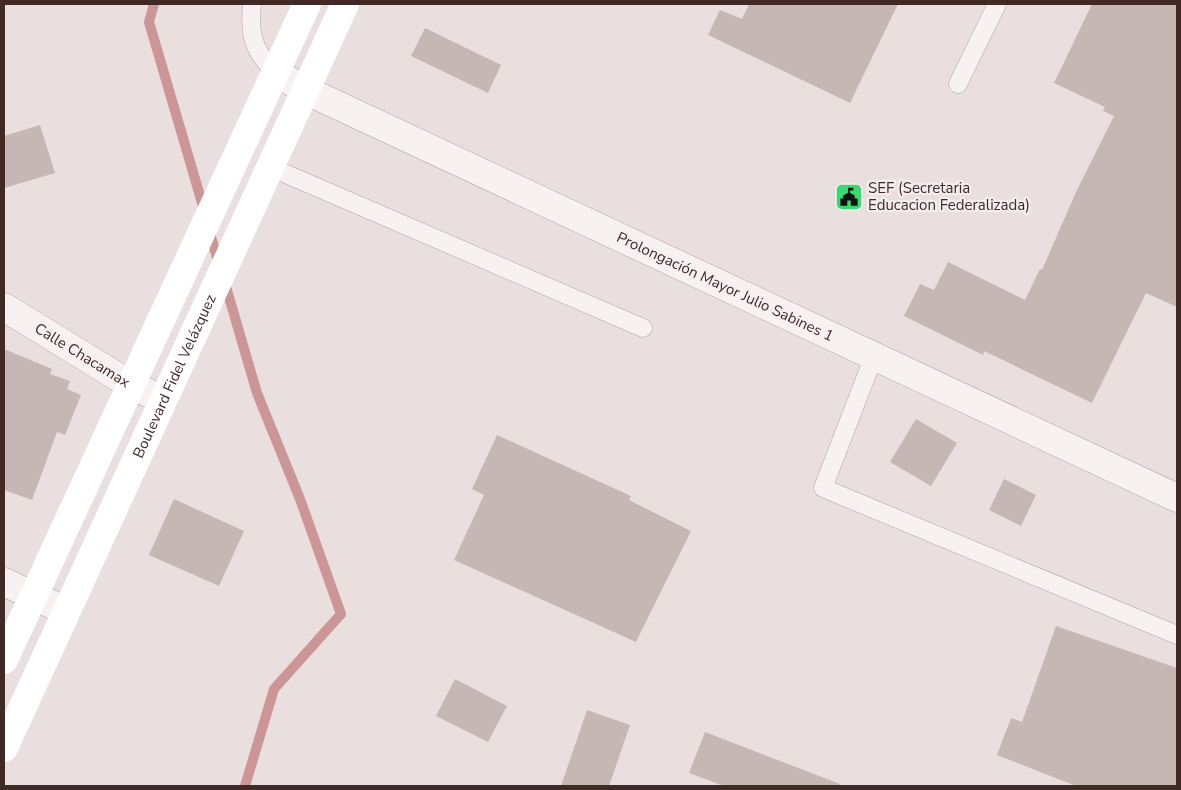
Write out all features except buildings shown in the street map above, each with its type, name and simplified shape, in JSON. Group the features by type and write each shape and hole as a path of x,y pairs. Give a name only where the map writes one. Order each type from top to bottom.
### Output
{"main road":[{"path":"4,660 307,4"},
{"name":"Boulevard Fidel Velázquez","path":"4,748 346,4"}],"street":[{"name":"Prolongación Mayor Julio Sabines 1","path":"275,72 305,90 1177,498"},
{"name":"Calle Chacamax","path":"4,307 131,385 163,400"},
{"path":"4,582 66,612"}],"lane":[{"path":"252,4 250,27 254,44 263,60 275,72"},
{"path":"958,84 997,4"},
{"path":"270,167 643,328"},
{"path":"874,356 823,488 1177,635"}],"waterway":[{"path":"154,4 149,22 205,213"},
{"path":"209,230 219,264"},
{"path":"224,280 257,393 300,499 341,614 274,689 245,786"}],"place":[{"name":"SEF (Secretaria Educacion Federalizada)","path":"849,197"}]}
